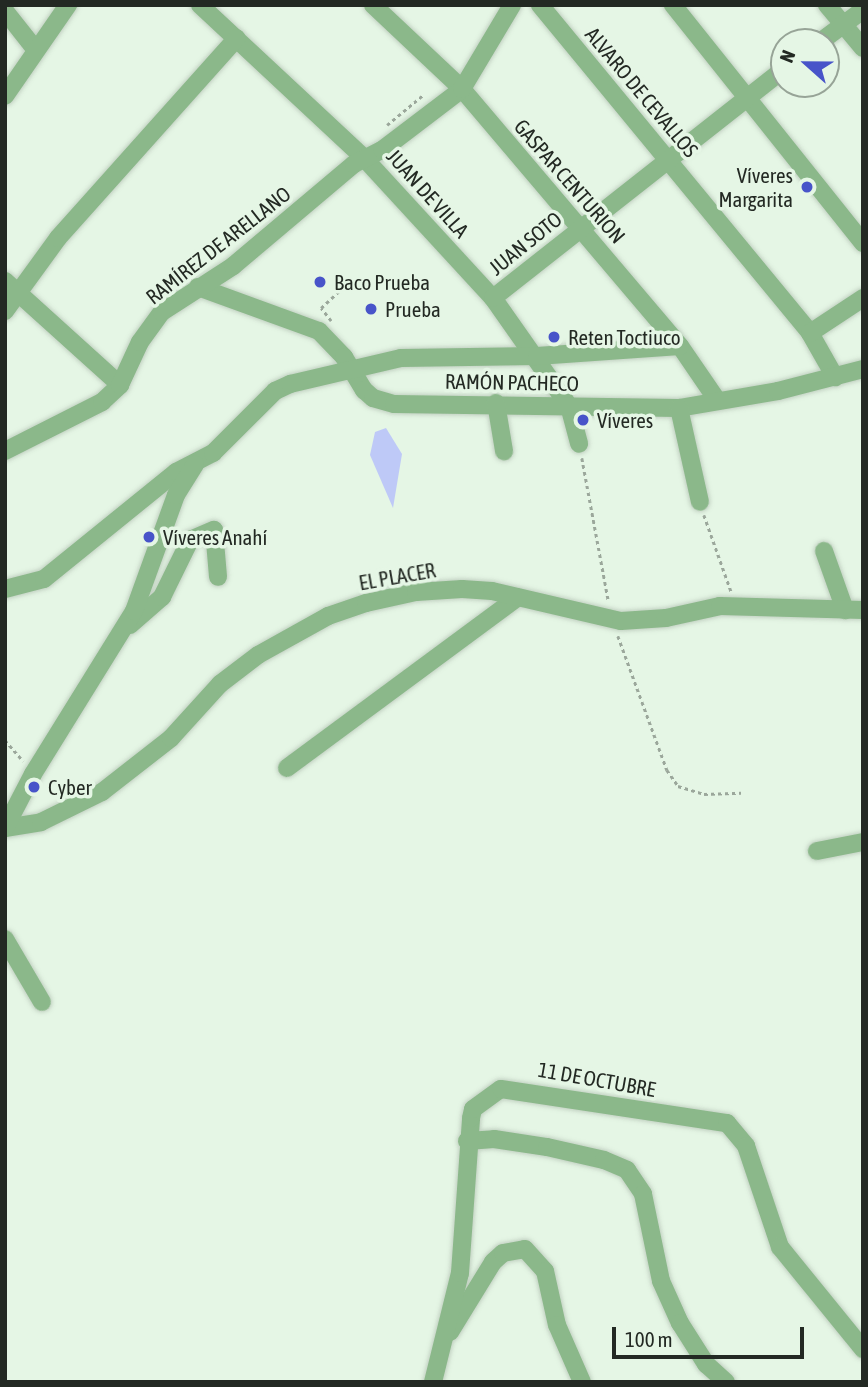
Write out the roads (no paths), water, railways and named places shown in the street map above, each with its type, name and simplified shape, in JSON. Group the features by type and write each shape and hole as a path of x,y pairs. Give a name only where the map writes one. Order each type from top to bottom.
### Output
{"street":[{"path":"5,96 68,5"},
{"name":"JUAN DE VILLA","path":"200,5 365,159 493,298 537,356 569,406 579,444"},
{"name":"GASPAR CENTURION","path":"373,5 462,89 680,346 717,400"},
{"name":"RAMÍREZ DE ARELLANO","path":"5,451 102,402 120,385 140,342 162,312 233,266 365,159 462,89 512,5"},
{"name":"ALVARO DE CEVALLOS","path":"540,5 810,333 835,377"},
{"path":"673,5 863,243"},
{"path":"827,5 863,48"},
{"path":"839,28 863,10"},
{"path":"5,11 35,49"},
{"path":"5,311 12,287 237,38"},
{"name":"JUAN SOTO","path":"493,298 770,79"},
{"path":"12,287 120,385"},
{"name":"RAMÓN PACHECO","path":"198,287 303,322 331,340 364,390 381,402 680,408 863,369"},
{"path":"810,333 863,298"},
{"path":"5,590 44,579 176,472 195,464 232,436 275,391 351,368 401,358 537,356 680,346"},
{"path":"496,403 504,452"},
{"path":"680,408 700,502"},
{"path":"5,828 33,774 121,631 150,575 176,495 195,464"},
{"path":"121,631 162,597 190,540 214,530 218,577"},
{"path":"824,551 854,610"},
{"name":"EL PLACER","path":"5,828 41,822 102,792 171,738 239,669 328,616 416,592 462,589 518,597 621,621 666,618 720,606 854,610"},
{"path":"287,768 518,597"},
{"path":"817,851 863,842"},
{"path":"6,939 42,1002"},
{"name":"11 DE OCTUBRE","path":"433,1382 446,1339 460,1273 467,1141 473,1109 501,1089 727,1123 746,1146 780,1247 863,1349"},
{"path":"467,1141 494,1139 547,1147 604,1160 626,1170 643,1194 661,1281 680,1323 706,1364 726,1382"},
{"path":"446,1339 493,1262 503,1253 525,1249 545,1271 558,1325 582,1382"}],"place":[{"name":"Víveres Margarita","path":"807,187"},
{"name":"Baco Prueba","path":"320,282"},
{"name":"Prueba","path":"371,309"},
{"name":"Reten Toctiuco","path":"554,337"},
{"name":"Víveres","path":"583,420"},
{"name":"Víveres Anahí","path":"149,537"},
{"name":"Cyber","path":"34,787"}]}
